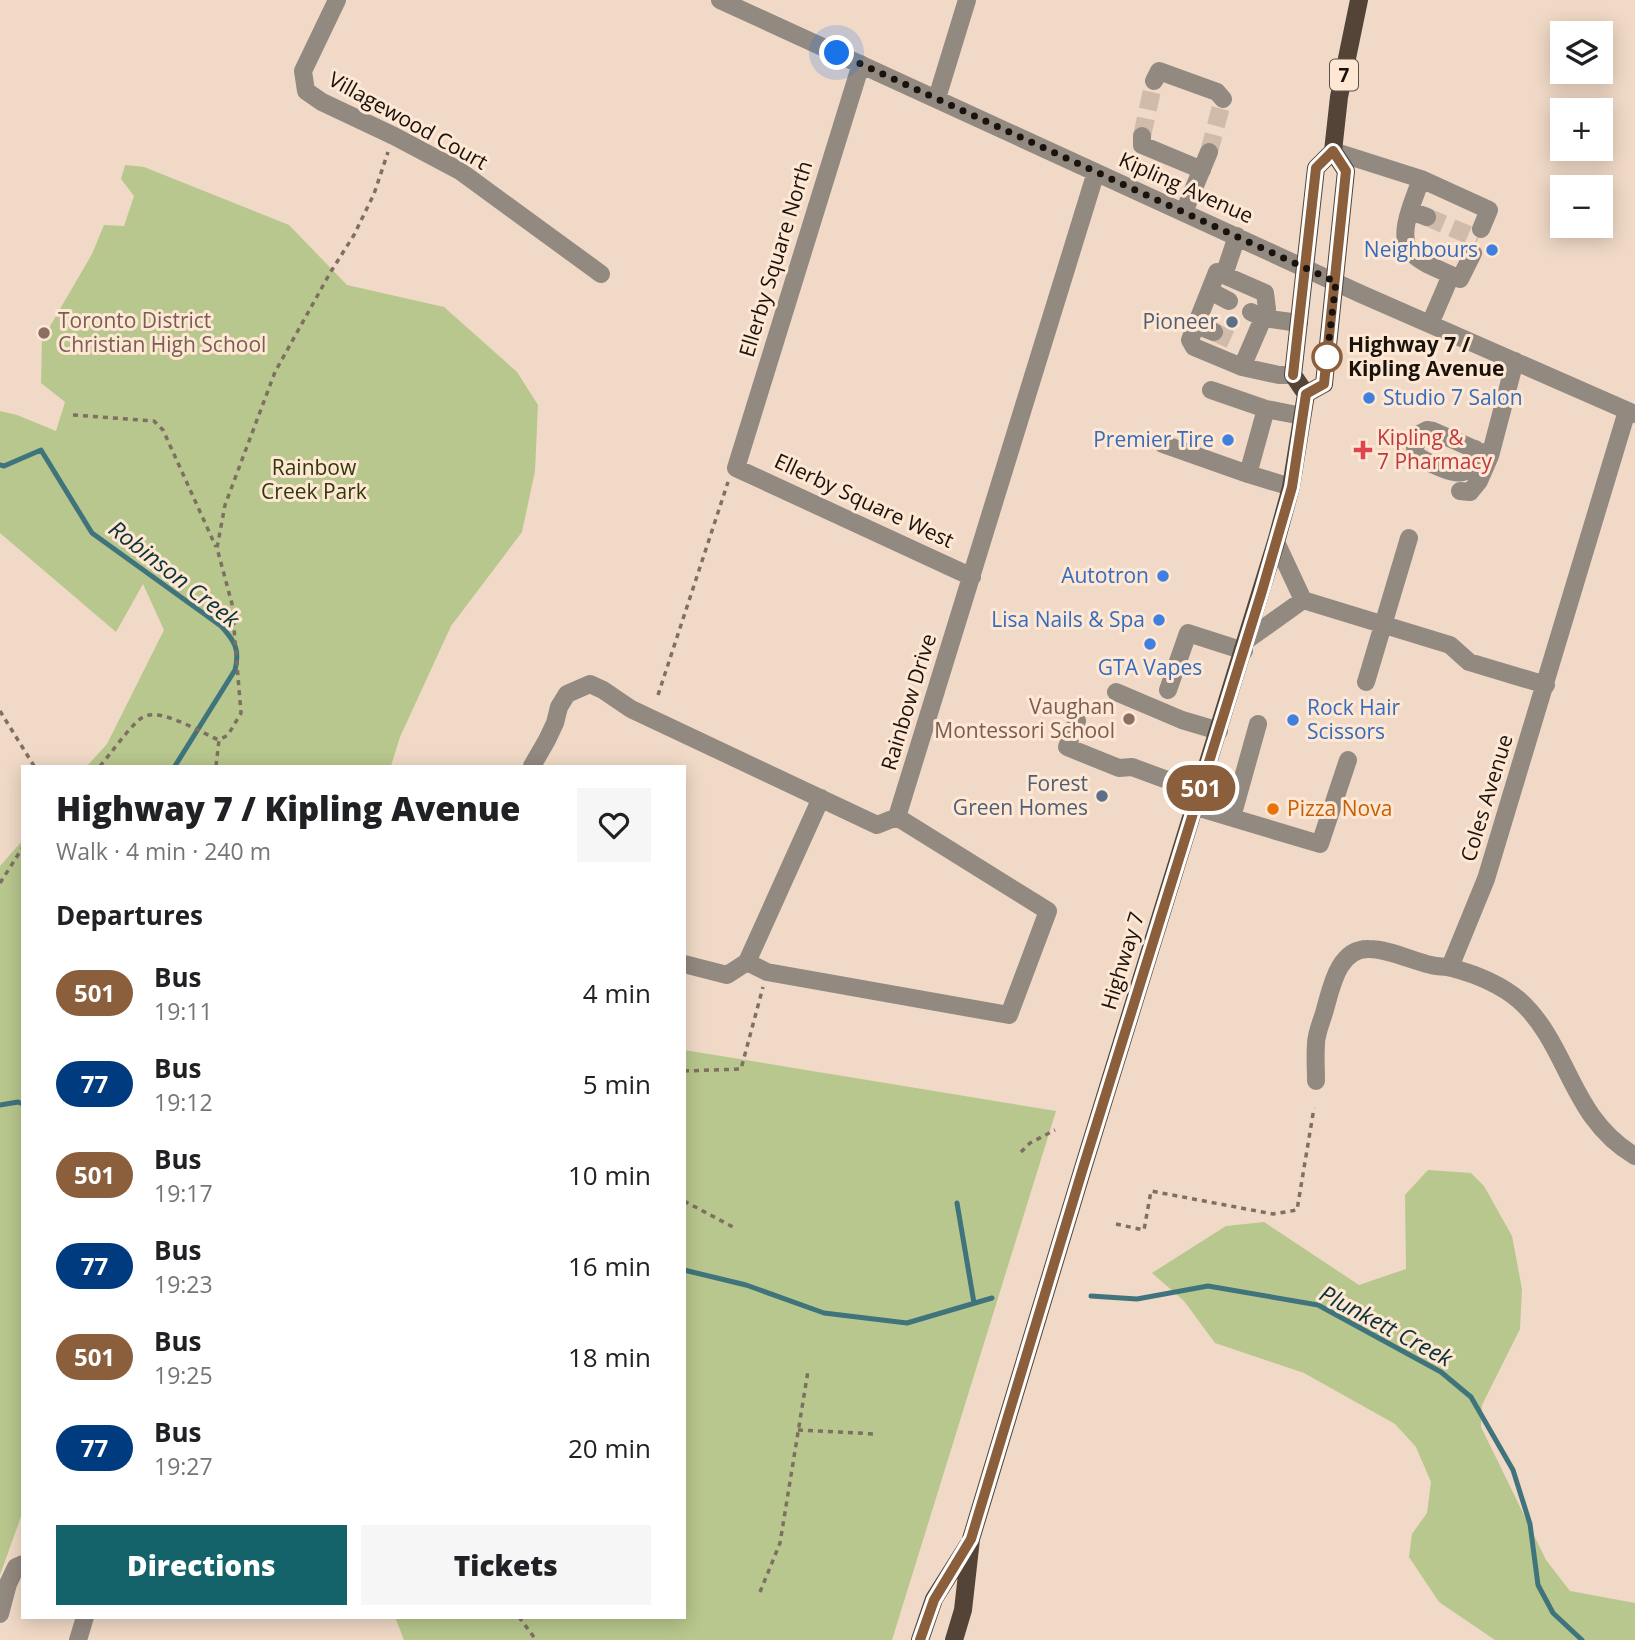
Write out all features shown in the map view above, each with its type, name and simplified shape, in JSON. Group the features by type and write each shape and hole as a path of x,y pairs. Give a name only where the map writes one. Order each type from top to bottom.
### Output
{"main road":[{"name":"Highway 7","path":"1293,375 1316,168 1333,151 1339,97 1359,0"},
{"name":"Highway 7","path":"954,1640 963,1610 971,1539 1246,645 1292,487 1306,394 1324,384 1346,171 1333,151"},
{"path":"1293,375 1306,394"},
{"name":"Highway 7","path":"920,1640 934,1600 971,1539"}],"street":[{"name":"Villagewood Court","path":"337,0 303,71 306,91 322,102 394,135 460,171 601,274"},
{"name":"Kipling Avenue","path":"720,0 1336,282 1631,413"},
{"path":"937,99 967,0"},
{"name":"Ellerby Square North","path":"736,468 860,64"},
{"path":"1154,81 1159,71 1217,92 1223,99"},
{"path":"1142,136 1142,145 1150,150 1202,170"},
{"path":"1333,151 1422,179 1489,211 1481,229"},
{"path":"1184,212 1209,152"},
{"name":"Rainbow Drive","path":"897,817 1096,172"},
{"path":"1422,179 1419,214 1406,229 1406,245 1413,255 1460,279 1473,253"},
{"path":"1224,275 1237,236"},
{"path":"1242,367 1243,345 1257,315 1267,310 1265,293 1217,272 1190,340 1194,348 1242,367 1279,375 1293,375"},
{"path":"1430,324 1451,275"},
{"path":"1210,291 1229,301"},
{"path":"1257,315 1299,323"},
{"path":"1196,325 1214,332"},
{"path":"1460,491 1470,492 1475,487 1483,452 1515,362"},
{"path":"1210,390 1266,409 1302,416"},
{"path":"1248,474 1266,409"},
{"name":"Coles Avenue","path":"1450,967 1486,879 1631,413"},
{"path":"1163,444 1292,487"},
{"name":"Ellerby Square West","path":"736,468 972,577"},
{"path":"1366,682 1409,538"},
{"path":"1276,542 1303,600 1450,645 1469,662 1546,685"},
{"path":"1168,690 1188,633 1246,645 1303,600"},
{"path":"533,765 567,694 590,684 631,709 877,825 897,817 1048,911 1009,1015 767,972 747,962"},
{"path":"1116,692 1182,720 1219,731"},
{"path":"1077,721 1066,747 1119,768 1132,767 1232,817 1320,844 1348,760"},
{"path":"1232,817 1258,724"},
{"path":"686,965 727,975 747,962 821,798"},
{"path":"1316,1081 1315,1042 1337,972 1348,956 1370,949 1434,966 1450,967 1496,985 1519,1000 1542,1026 1578,1096 1591,1115 1614,1142 1635,1156"},
{"path":"0,1614 8,1584 16,1567 21,1565"},
{"path":"78,1640 84,1619"}],"path":[{"path":"217,548 225,505 275,372 354,235 374,194 394,135"},
{"path":"73,415 154,421 163,430 217,548 232,604 241,713 228,734 219,740 216,765"},
{"path":"658,695 724,490 736,468"},
{"path":"0,711 33,765"},
{"path":"101,765 143,716 156,713 219,740"},
{"path":"0,883 21,850"},
{"path":"686,1071 741,1069 767,972"},
{"path":"1116,1224 1144,1230 1150,1191 1273,1214 1297,1210 1314,1108"},
{"path":"1021,1152 1030,1143 1055,1130"},
{"path":"686,1202 733,1227"},
{"path":"760,1592 780,1543 808,1371"},
{"path":"798,1430 875,1434"},
{"path":"520,1619 536,1640"}],"green space":[{"name":"Rainbow Creek Park","path":"125,165 144,167 289,225 347,285 444,307 517,372 538,405 535,471 522,532 451,626 400,737 391,765 88,765 107,744 164,630 143,584 116,632 0,533 0,411 56,431 65,402 41,383 42,340 92,254 104,225 124,226 134,196 121,179"},
{"path":"21,842 21,1517 0,1575 0,866"},
{"path":"686,1050 1056,1111 892,1640 404,1640 396,1619 686,1619"},
{"path":"1428,1170 1471,1173 1484,1186 1512,1236 1522,1289 1520,1329 1482,1405 1481,1427 1546,1560 1570,1591 1635,1603 1635,1640 1495,1640 1439,1602 1409,1557 1412,1534 1427,1513 1431,1482 1416,1447 1395,1424 1304,1373 1215,1343 1184,1301 1152,1273 1226,1226 1264,1222 1359,1285 1406,1269 1405,1195"}],"waterway":[{"name":"Robinson Creek","path":"0,465 4,466 41,450 92,533 221,626 233,641 237,657 235,670 176,765"},
{"path":"0,1105 21,1103"},
{"path":"957,1203 974,1303"},
{"name":"Plunkett Creek","path":"686,1270 746,1285 824,1313 907,1323 992,1298"},
{"name":"Plunkett Creek","path":"1091,1296 1137,1299 1208,1286 1318,1305 1441,1372 1471,1397 1513,1470 1530,1524 1538,1585 1553,1613 1582,1640"}],"tunnel":[{"path":"1142,136 1154,81"},
{"path":"1209,152 1223,99"},
{"path":"1427,217 1478,239"},
{"path":"1214,332 1236,342"}],"bus line":[{"name":"501","path":"920,1640 934,1600 971,1539 1136,994 1262,591 1292,487 1306,394 1324,384 1346,171 1333,151 1316,168 1293,375"}],"place":[{"name":"Neighbours","path":"1492,250"},
{"name":"Pioneer","path":"1232,322"},
{"name":"Toronto District Christian High School","path":"44,333"},
{"name":"Highway 7 / Kipling Avenue","path":"1327,357"},
{"name":"Studio 7 Salon","path":"1369,398"},
{"name":"Premier Tire","path":"1228,440"},
{"name":"Kipling & 7 Pharmacy","path":"1363,450"},
{"name":"Autotron","path":"1163,576"},
{"name":"Lisa Nails & Spa","path":"1159,620"},
{"name":"GTA Vapes","path":"1150,644"},
{"name":"Vaughan Montessori School","path":"1129,719"},
{"name":"Rock Hair Scissors","path":"1293,720"},
{"name":"Forest Green Homes","path":"1102,796"},
{"name":"Pizza Nova","path":"1273,809"}],"route":[{"path":"837,53 1336,282 1326,364 1327,357"}]}
